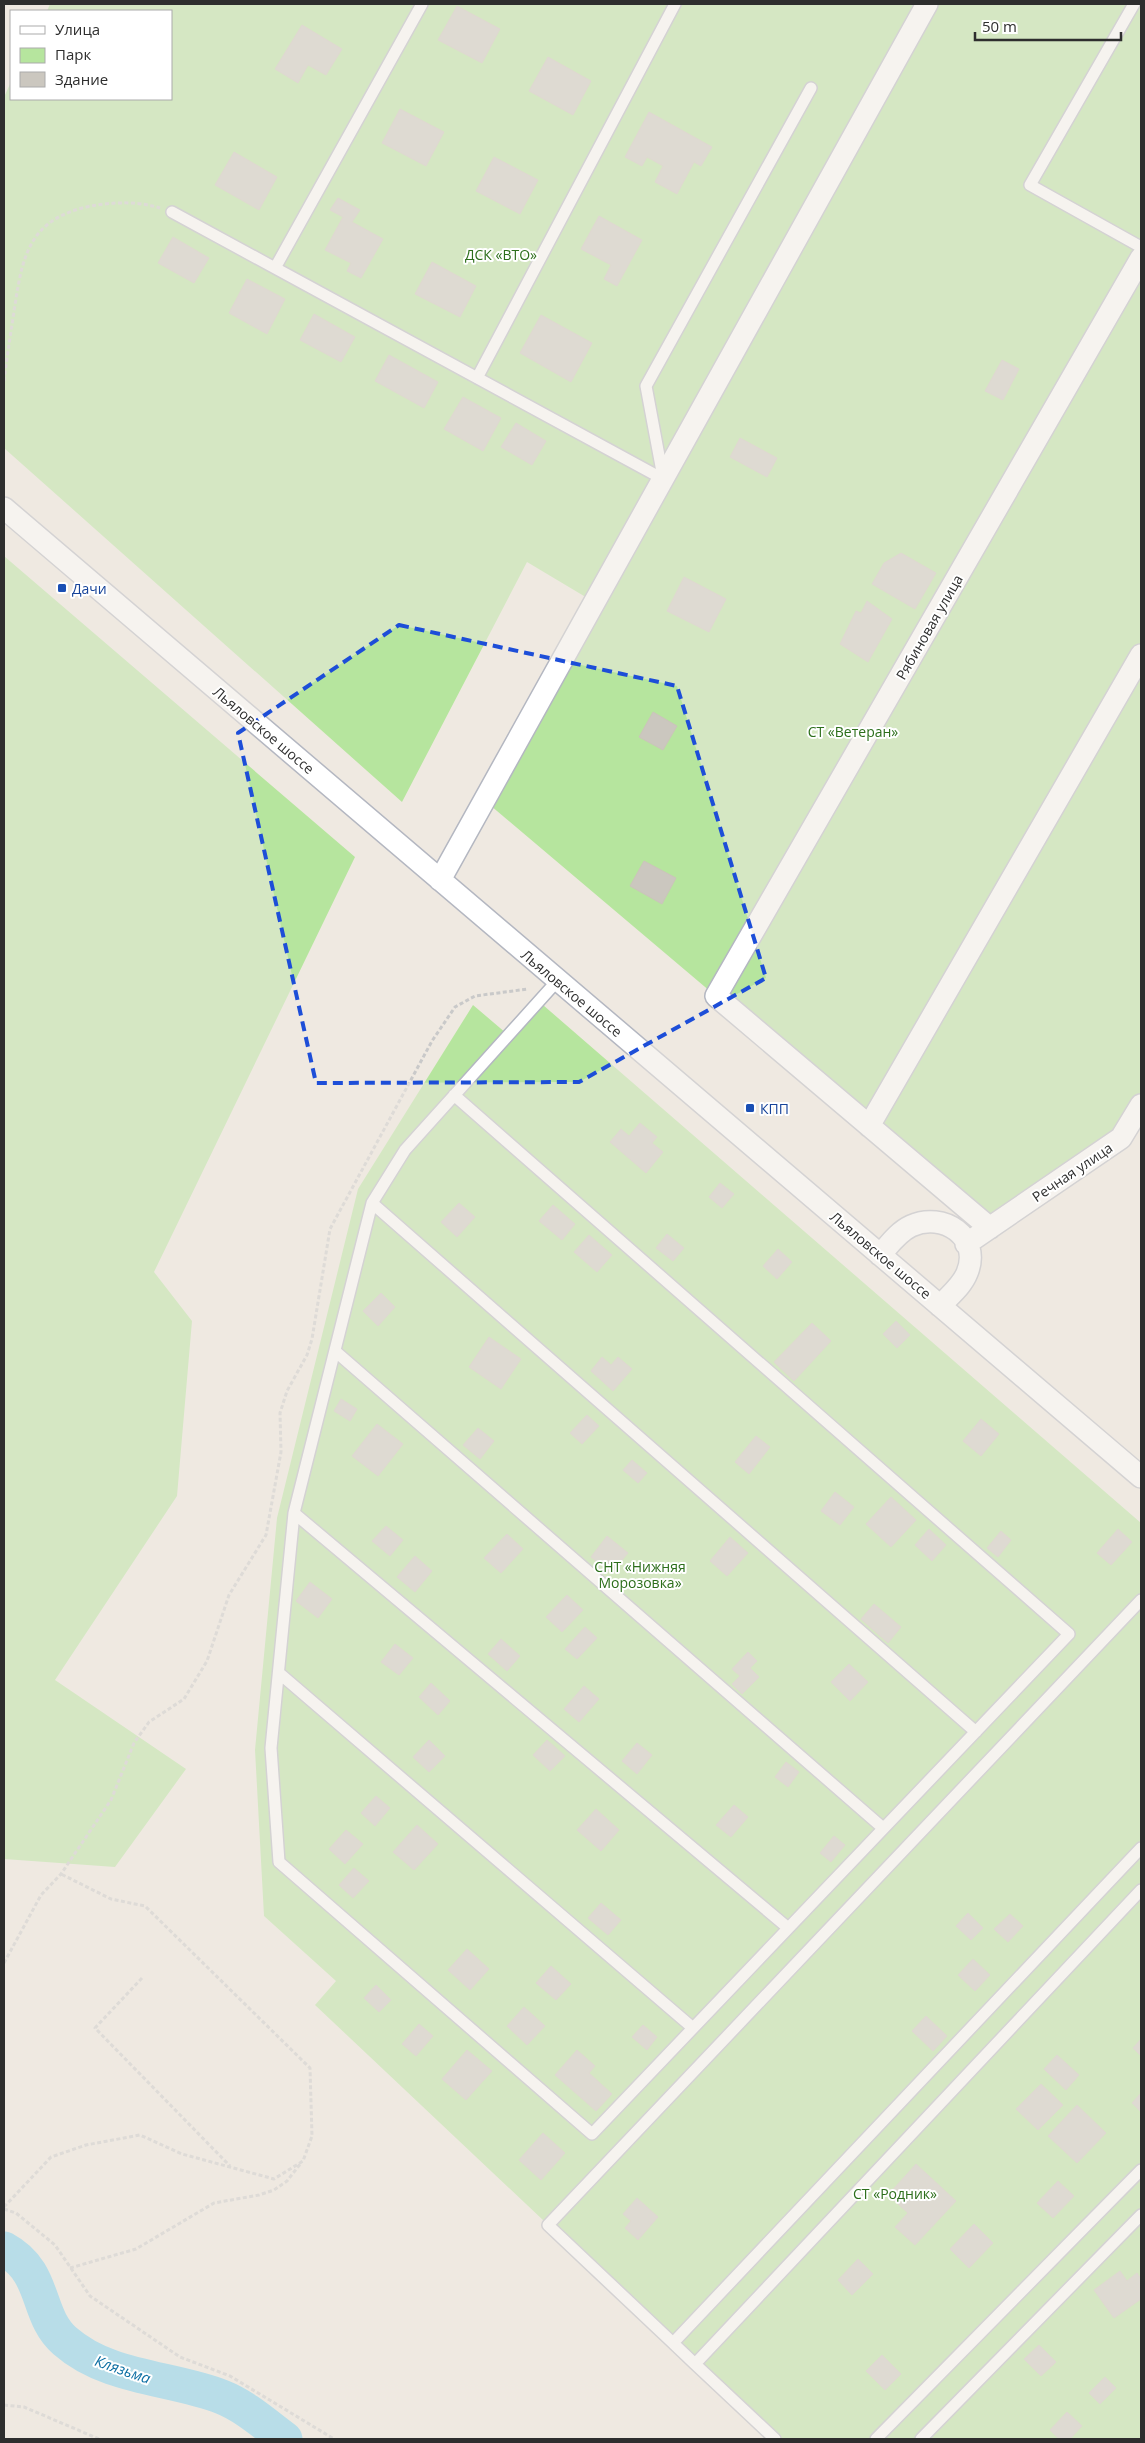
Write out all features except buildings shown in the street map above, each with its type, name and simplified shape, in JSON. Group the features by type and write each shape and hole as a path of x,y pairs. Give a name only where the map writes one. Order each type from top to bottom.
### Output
{"street":[{"path":"440,880 927,4"},
{"name":"Рябиновая улица","path":"869,1126 716,996 1141,258"},
{"name":"Льяловское шоссе","path":"4,508 1141,1477"},
{"path":"990,1228 869,1126 1141,654"},
{"name":"Речная улица","path":"966,1244 1121,1138 1141,1105"},
{"path":"880,1255 900,1232 922,1222 945,1223 956,1229 966,1244 970,1260 967,1274 940,1306"}],"lane":[{"path":"275,268 422,4"},
{"path":"477,378 675,4"},
{"path":"1134,4 1030,185 1141,247"},
{"path":"663,479 646,386 811,88"},
{"path":"172,212 663,479"},
{"path":"454,1095 1069,1634 787,1927 592,2134 279,1862 271,1748 294,1513 372,1203 405,1150 454,1095 558,980"},
{"path":"372,1203 976,1732"},
{"path":"334,1351 883,1828"},
{"path":"294,1513 787,1927"},
{"path":"775,2439 548,2225 1141,1600"},
{"path":"279,1673 693,2028"},
{"path":"673,2342 1141,1848"},
{"path":"695,2364 1141,1890"},
{"path":"876,2439 1141,2170"},
{"path":"921,2439 1141,2215"}],"path":[{"path":"4,381 20,270 27,249 40,230 59,216 96,205 136,203 172,212"},
{"path":"4,1963 40,1895 61,1874 111,1800 134,1743 149,1722 184,1699 208,1661 229,1595 266,1535 280,1452 280,1413 287,1391 307,1355 312,1339 330,1229 358,1174 432,1041 455,1007 475,996 497,991 526,990 558,980"},
{"path":"61,1874 111,1899 145,1906 310,2068 312,2136 303,2161 287,2181 274,2190 259,2195 214,2202 136,2249 70,2268"},
{"path":"142,1978 95,2028 231,2167"},
{"path":"303,2161 274,2179 182,2154 140,2135 86,2145 51,2157 4,2208 16,2213 54,2245 90,2296 180,2357 230,2376 334,2439"},
{"path":"4,2405 24,2407 99,2439"}],"highlighted area":[{"path":"399,625 677,686 766,978 579,1082 316,1083 238,733"}],"green space":[{"path":"50,4 1141,4 1141,1105 1121,1138 990,1228 484,800 594,602 527,562 402,802 4,448 4,97 10,84 10,100 172,100 172,10 47,10"},
{"path":"4,556 355,857 154,1272 192,1321 177,1496 55,1680 186,1769 115,1867 4,1859"},
{"name":"СНТ «Нижняя Морозовка»","path":"473,1005 513,1039 543,1005 1141,1523 1141,2439 775,2439 315,2005 336,1981 264,1916 255,1750 277,1518 358,1189"}],"waterway":[{"name":"Клязьма","path":"4,2249 18,2258 27,2269 56,2331 65,2341 82,2353 100,2363 120,2370 202,2390 222,2397 247,2411 285,2439"}],"place":[{"name":"Дачи","path":"62,588"},
{"name":"КПП","path":"750,1108"}],"park label":[{"name":"ДСК «ВТО»","path":"501,254"},
{"name":"СТ «Ветеран»","path":"853,731"},
{"name":"СТ «Родник»","path":"895,2193"}]}
